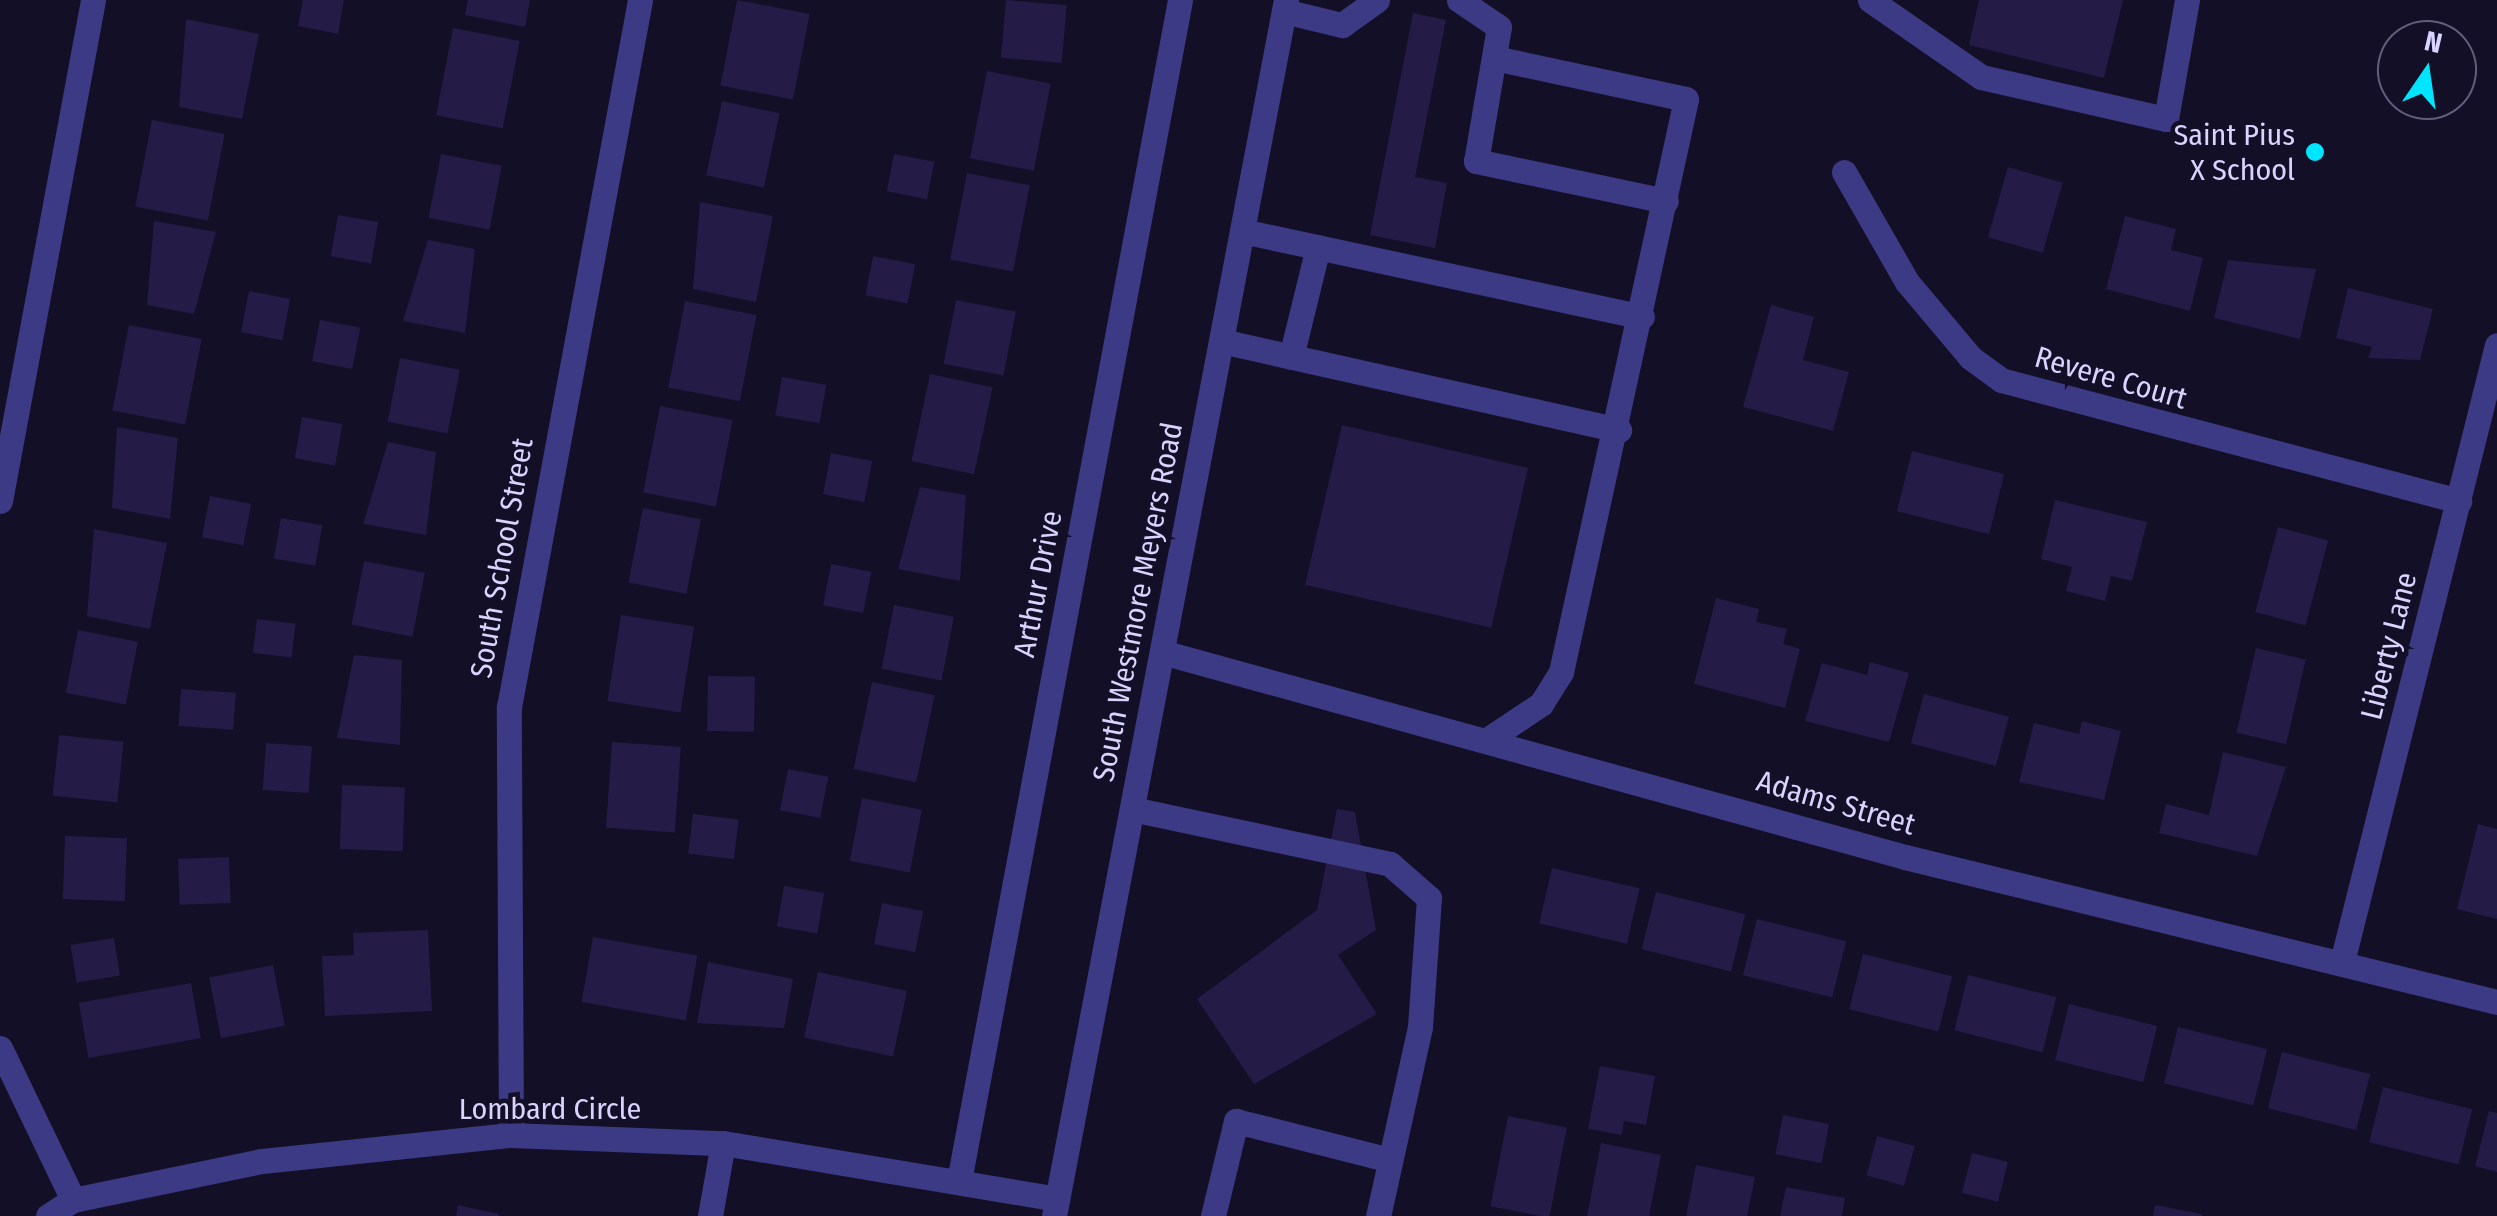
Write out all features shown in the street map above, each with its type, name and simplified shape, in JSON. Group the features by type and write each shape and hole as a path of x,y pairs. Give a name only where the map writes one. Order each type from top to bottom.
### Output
{"street":[{"path":"0,502 94,0"},
{"name":"South School Street","path":"511,1135 509,707 640,0"},
{"name":"Arthur Drive","path":"959,1180 1180,0"},
{"path":"1286,5 1342,24 1378,0"},
{"path":"1458,0 1499,27 1476,161 1666,201"},
{"path":"1870,0 1981,77 2166,119 2187,0"},
{"name":"South Westmore Meyers Road","path":"1056,1207 1286,5"},
{"path":"1487,740 1540,704 1561,672 1619,430 1686,99 1494,58"},
{"name":"Revere Court","path":"1844,172 1907,282 1970,358 2001,380 2459,501"},
{"path":"1242,231 1642,318"},
{"path":"1291,356 1318,247"},
{"path":"1221,341 1619,430"},
{"name":"Liberty Lane","path":"2342,962 2497,345"},
{"name":"Adams Street","path":"1162,652 1904,858 2497,1002"},
{"path":"1132,809 1390,864 1429,898 1420,1027 1378,1216"},
{"path":"0,1048 74,1200"},
{"path":"1212,1216 1236,1121 1390,1160"},
{"name":"Lombard Circle","path":"48,1216 74,1200 262,1161 511,1135 723,1143 959,1180 1056,1207"},
{"path":"710,1216 723,1143"}],"building":[{"path":"303,0 344,0 338,34 298,26"},
{"path":"468,0 530,0 525,27 465,15"},
{"path":"737,0 810,14 793,100 720,85"},
{"path":"1006,0 1067,5 1062,63 1001,58"},
{"path":"1979,0 2123,0 2104,78 1969,45"},
{"path":"1413,13 1446,20 1415,177 1447,183 1435,248 1370,235"},
{"path":"186,19 259,34 242,119 179,107"},
{"path":"453,28 520,41 503,128 436,115"},
{"path":"987,71 1051,83 1034,171 970,158"},
{"path":"722,101 780,113 764,188 706,175"},
{"path":"152,120 225,134 208,221 135,206"},
{"path":"441,154 502,166 489,230 429,218"},
{"path":"894,154 934,162 927,199 887,191"},
{"path":"2008,167 2063,183 2043,253 1988,237"},
{"path":"967,173 1030,185 1013,272 950,259"},
{"path":"700,202 773,216 756,302 693,289"},
{"path":"338,215 378,222 371,263 331,256"},
{"path":"2125,216 2176,229 2171,250 2203,258 2190,311 2106,289"},
{"path":"154,221 216,232 194,314 147,305"},
{"path":"428,240 475,249 465,333 403,321"},
{"path":"873,256 915,264 908,303 865,295"},
{"path":"2228,260 2316,269 2300,339 2214,318"},
{"path":"2348,288 2433,309 2420,360 2368,358 2372,347 2336,338"},
{"path":"249,291 290,299 282,340 241,332"},
{"path":"956,300 1016,312 1003,375 944,364"},
{"path":"685,301 757,315 740,401 668,387"},
{"path":"1771,305 1814,317 1803,360 1849,372 1833,431 1743,407"},
{"path":"320,320 360,328 352,369 312,361"},
{"path":"129,325 202,339 185,425 112,410"},
{"path":"400,358 460,370 447,433 388,422"},
{"path":"930,374 993,387 974,474 911,461"},
{"path":"782,377 826,385 820,423 775,415"},
{"path":"660,406 733,420 716,507 643,492"},
{"path":"302,417 342,424 335,465 295,458"},
{"path":"1342,425 1528,468 1491,628 1305,585"},
{"path":"117,427 178,438 170,519 112,508"},
{"path":"388,442 436,452 426,535 363,524"},
{"path":"1912,451 2004,474 1989,534 1897,511"},
{"path":"831,453 872,461 864,502 823,494"},
{"path":"920,487 966,495 960,581 898,569"},
{"path":"210,496 251,504 243,545 202,537"},
{"path":"2055,500 2147,522 2132,581 2111,576 2105,601 2066,591 2072,567 2041,559"},
{"path":"643,508 701,519 686,594 628,583"},
{"path":"281,518 322,525 315,566 274,558"},
{"path":"2278,527 2328,540 2305,625 2255,612"},
{"path":"94,529 167,543 150,629 87,616"},
{"path":"364,561 425,573 412,637 352,625"},
{"path":"831,564 871,572 863,613 823,605"},
{"path":"1716,598 1759,609 1756,622 1787,629 1783,644 1800,649 1785,708 1694,684"},
{"path":"894,605 954,617 941,680 882,669"},
{"path":"621,615 694,627 680,713 607,701"},
{"path":"257,619 296,624 292,657 253,653"},
{"path":"78,630 138,642 126,704 66,693"},
{"path":"2256,648 2306,659 2286,744 2236,733"},
{"path":"354,655 402,660 400,745 337,738"},
{"path":"1870,662 1909,673 1889,742 1805,721 1822,663 1867,675"},
{"path":"708,676 755,677 754,732 707,731"},
{"path":"872,682 935,695 916,782 853,769"},
{"path":"181,689 236,693 233,730 178,726"},
{"path":"1924,694 2009,717 1996,766 1911,743"},
{"path":"2082,721 2121,731 2104,800 2019,782 2034,723 2079,734"},
{"path":"59,735 124,742 117,802 53,796"},
{"path":"612,742 681,747 675,833 606,828"},
{"path":"266,743 312,746 309,793 263,790"},
{"path":"2223,752 2286,767 2257,856 2159,833 2166,804 2209,815"},
{"path":"788,769 828,777 820,818 780,810"},
{"path":"342,785 405,787 403,851 340,849"},
{"path":"862,798 922,810 910,872 850,861"},
{"path":"1337,809 1355,812 1376,930 1338,955 1377,1014 1254,1084 1197,999 1317,910"},
{"path":"693,814 739,820 734,859 688,854"},
{"path":"2478,824 2497,829 2497,919 2457,909"},
{"path":"65,836 127,838 125,901 63,899"},
{"path":"229,857 231,903 180,905 178,859"},
{"path":"1552,868 1640,888 1627,944 1539,924"},
{"path":"784,886 824,893 817,933 777,926"},
{"path":"1656,892 1745,914 1731,972 1642,949"},
{"path":"882,903 923,911 915,952 874,944"},
{"path":"1757,919 1846,941 1832,998 1743,975"},
{"path":"428,930 432,1011 325,1016 322,956 354,955 353,933"},
{"path":"593,937 697,955 686,1020 582,1002"},
{"path":"114,938 120,976 76,982 71,945"},
{"path":"1863,954 1952,976 1938,1032 1849,1009"},
{"path":"708,962 793,979 784,1028 697,1023"},
{"path":"273,965 285,1026 221,1038 209,977"},
{"path":"818,972 907,991 893,1056 804,1038"},
{"path":"1968,975 2056,997 2043,1052 1954,1030"},
{"path":"191,983 201,1038 88,1058 79,1003"},
{"path":"2069,1004 2157,1026 2143,1082 2055,1060"},
{"path":"2178,1027 2267,1049 2253,1106 2164,1083"},
{"path":"2282,1052 2370,1074 2356,1130 2268,1108"},
{"path":"1600,1066 1655,1076 1646,1125 1624,1121 1622,1135 1588,1129"},
{"path":"2383,1087 2472,1109 2458,1165 2369,1142"},
{"path":"2489,1111 2497,1113 2497,1172 2475,1166"},
{"path":"1783,1115 1829,1124 1822,1163 1775,1154"},
{"path":"1508,1116 1567,1127 1550,1216 1490,1206"},
{"path":"1877,1136 1915,1146 1904,1186 1866,1176"},
{"path":"1601,1143 1661,1155 1649,1216 1587,1216"},
{"path":"1972,1153 2008,1162 1998,1202 1962,1193"},
{"path":"1696,1165 1755,1177 1747,1216 1686,1216"},
{"path":"1786,1187 1845,1198 1842,1216 1780,1216"},
{"path":"458,1205 499,1214 456,1216"},
{"path":"2155,1205 2202,1214 2202,1216 2153,1216"}],"place":[{"name":"Saint Pius X School","path":"2315,152"}]}
